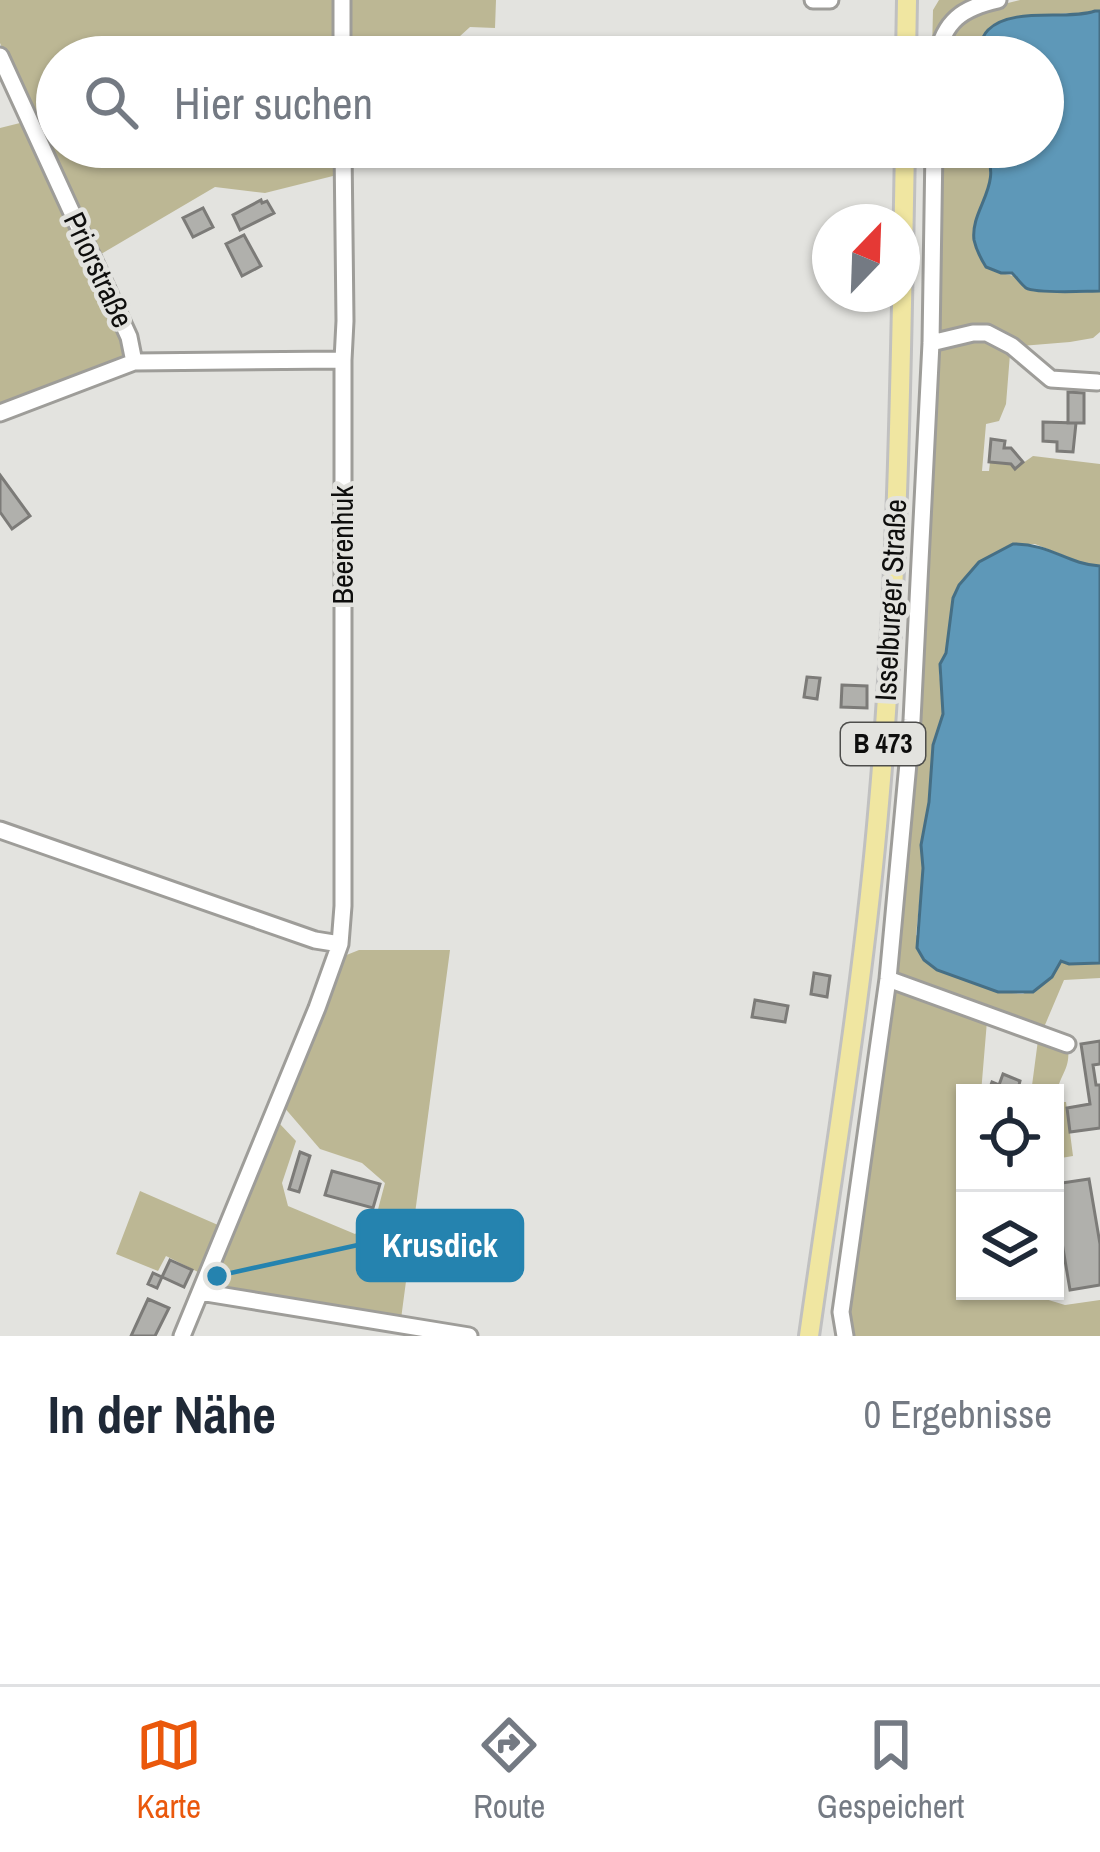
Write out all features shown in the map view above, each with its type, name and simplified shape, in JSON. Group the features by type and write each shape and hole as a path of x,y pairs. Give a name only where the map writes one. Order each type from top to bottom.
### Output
{"main road":[{"path":"906,36 907,0"},
{"name":"Isselburger Straße","path":"809,1336 879,804 900,434 904,168"}],"street":[{"path":"342,0 342,36"},
{"path":"813,0 830,0"},
{"path":"941,36 965,11 998,0"},
{"name":"Priorstraße","path":"0,56 36,134"},
{"name":"Priorstraße","path":"51,168 129,337 134,362 343,360"},
{"name":"Beerenhuk","path":"182,1336 340,944 343,168"},
{"path":"845,1336 841,1312 888,979 912,720 931,343 934,168"},
{"path":"931,343 987,333 1012,346 1051,379 1097,382"},
{"path":"0,413 134,362"},
{"path":"0,830 315,940 340,944"},
{"path":"888,979 1067,1044"},
{"path":"200,1292 469,1336"}],"shaded area":[{"path":"0,0 333,0 333,36 36,36 36,123 0,43"},
{"path":"348,0 496,0 495,28 470,27 460,36 349,36"},
{"path":"939,0 980,0 946,36 932,36 933,10"},
{"path":"1020,0 1100,0 1100,11 1082,16 1029,16 993,25 984,36 950,36 954,26 992,7"},
{"path":"20,123 36,155 36,168 42,168 126,336 127,351 116,362 0,409 0,128"},
{"path":"56,168 333,168 333,176 265,193 215,187 96,257"},
{"path":"936,168 990,168 974,238 1001,273 1018,277 1022,284 1077,293 1100,291 1100,332 1093,338 1021,346 989,329 944,336 932,328"},
{"path":"986,337 1010,354 1006,404 999,421 986,424 982,471 989,471 990,462 1010,462 1016,468 1033,456 1100,464 1100,566 1035,544 1013,544 979,562 959,585 939,674 943,714 933,745 916,935 998,992 1023,994 1052,977 1061,961 1100,963 1100,978 1064,980 1042,1032 901,979 894,965 933,355 945,347"},
{"path":"359,950 450,950 401,1319 225,1293 218,1287 218,1271 279,1123 296,1141 282,1183 288,1206 355,1234 376,1217 385,1183 362,1163 320,1149 283,1106 344,956"},
{"path":"896,992 911,992 987,1021 982,1084 956,1084 956,1300 1049,1300 1065,1305 1100,1300 1100,1336 851,1336 845,1311 889,999"},
{"path":"1038,1040 1068,1049 1059,1084 1032,1084"},
{"path":"1064,1102 1066,1102 1073,1156 1064,1158"},
{"path":"140,1191 218,1225 200,1273 166,1256 158,1271 116,1254"}],"water":[{"path":"1100,11 1100,291 1031,290 1012,273 986,267 974,228 990,168 1064,168 1064,36 985,36 1011,18"},
{"path":"1013,544 1100,566 1100,963 1061,961 1052,977 1033,992 998,992 937,970 917,948 921,845 933,745 943,714 940,664 946,653 953,598 979,562"}],"building":[{"path":"261,200 274,213 240,230 233,215"},
{"path":"203,208 213,227 193,237 183,218"},
{"path":"244,235 261,266 242,276 226,244"},
{"path":"1068,392 1084,393 1084,423 1068,423"},
{"path":"1043,422 1076,423 1073,452 1057,451 1057,442 1043,441"},
{"path":"991,439 1005,441 1004,448 1011,448 1023,462 1015,469 1011,464 989,462"},
{"path":"0,475 30,516 12,529 0,512"},
{"path":"807,677 820,678 817,699 804,697"},
{"path":"842,685 867,686 867,708 841,707"},
{"path":"814,973 830,976 827,997 811,994"},
{"path":"755,1000 788,1006 785,1022 752,1017"},
{"path":"1100,1041 1100,1064 1093,1065 1096,1085 1100,1085 1100,1128 1070,1132 1067,1108 1090,1104 1081,1044"},
{"path":"1003,1074 1020,1081 1019,1084 999,1084"},
{"path":"300,1152 310,1156 299,1192 289,1189"},
{"path":"332,1171 380,1184 373,1208 325,1195"},
{"path":"1089,1179 1100,1244 1100,1285 1070,1290 1064,1254 1064,1183"},
{"path":"170,1260 192,1270 184,1287 162,1277"},
{"path":"153,1273 162,1277 157,1288 148,1284"},
{"path":"148,1299 169,1308 155,1336 131,1336"}],"place":[{"name":"Krusdick","path":"217,1276"}]}
